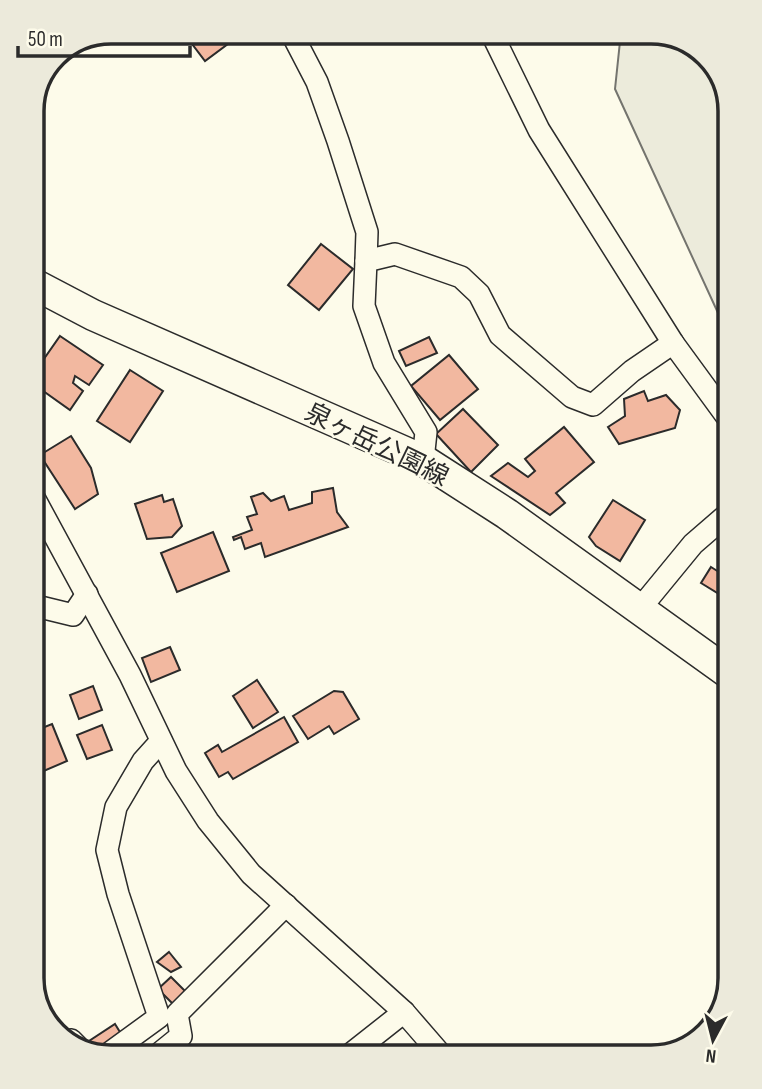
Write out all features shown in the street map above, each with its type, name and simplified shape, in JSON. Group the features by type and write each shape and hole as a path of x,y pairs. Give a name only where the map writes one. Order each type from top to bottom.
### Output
{"main road":[{"name":"泉ヶ岳公園線","path":"44,289 93,315 422,460 507,514 638,611 718,666"}],"street":[{"path":"298,44 317,82 367,232 364,306 384,363 426,432 422,460"},
{"path":"497,44 539,130 673,343 718,405"},
{"path":"366,261 395,254 461,277 479,294 500,335 572,397 593,405 632,371 673,343"},
{"path":"44,516 130,675 160,741 208,821 251,874 404,1012 432,1045"},
{"path":"638,611 693,544 718,522"},
{"path":"44,608 73,615 87,594"},
{"path":"120,1045 159,1017 118,894 107,850 116,807 143,761 160,741"},
{"path":"170,1045 181,1036 177,1014 286,905"},
{"path":"362,1045 404,1012"}],"shaded area":[{"path":"620,44 655,44 677,49 692,58 704,70 713,85 718,102 718,313 615,89"}],"building":[{"path":"192,44 228,44 205,61"},
{"path":"321,244 353,269 319,310 288,285"},
{"path":"60,336 103,365 89,385 75,376 73,383 83,391 70,410 44,392 44,359"},
{"path":"429,337 437,353 406,366 399,351"},
{"path":"449,355 478,389 440,420 411,386"},
{"path":"130,370 163,391 130,442 97,421"},
{"path":"644,391 648,401 666,395 680,410 675,428 619,444 608,427 625,416 624,399"},
{"path":"463,409 498,445 471,472 436,434"},
{"path":"564,427 594,462 556,493 565,503 550,515 491,476 508,463 528,477 535,471 525,459"},
{"path":"71,436 91,468 98,494 75,509 44,461 44,453"},
{"path":"333,488 337,512 348,527 265,557 261,543 245,549 241,537 234,540 233,537 252,530 247,517 257,514 251,497 263,493 271,501 284,496 289,510 312,503 312,492"},
{"path":"162,495 164,502 173,499 182,526 172,537 147,539 135,504"},
{"path":"613,500 645,520 620,561 596,546 589,537"},
{"path":"213,532 229,571 177,592 161,553"},
{"path":"711,567 718,571 718,593 701,583"},
{"path":"170,647 180,670 151,682 142,658"},
{"path":"257,680 278,712 253,728 233,696"},
{"path":"93,686 102,710 79,719 70,695"},
{"path":"334,691 343,692 359,719 334,734 329,726 308,739 293,716"},
{"path":"284,717 298,742 233,779 228,772 219,777 205,753 218,745 222,752"},
{"path":"52,724 67,761 44,771 44,727"},
{"path":"102,725 112,750 87,759 77,735"},
{"path":"169,952 181,967 171,972 157,962"},
{"path":"171,977 186,992 173,1004 158,989"},
{"path":"115,1024 123,1037 111,1045 89,1041"}]}
